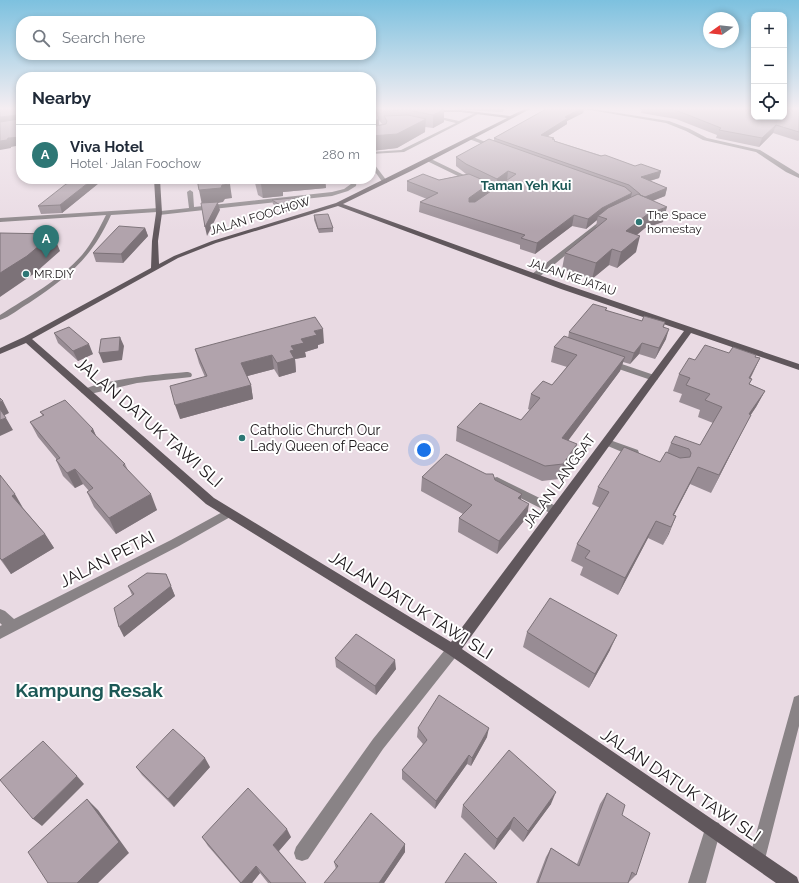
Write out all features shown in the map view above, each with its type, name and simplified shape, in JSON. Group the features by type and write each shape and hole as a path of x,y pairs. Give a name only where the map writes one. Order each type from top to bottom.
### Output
{"street":[{"name":"JALAN FOOCHOW","path":"0,351 27,339 193,249 338,204 450,149"},
{"path":"749,149 758,151 788,171 799,176"},
{"path":"429,160 499,191 490,197"},
{"path":"376,169 385,182"},
{"path":"155,269 155,241 159,212 156,184"},
{"name":"JALAN KEJATAU","path":"338,204 535,276 799,367"},
{"path":"535,276 602,222 615,214"},
{"name":"JALAN LANGSAT","path":"453,650 689,330"},
{"name":"JALAN DATUK TAWI SLI","path":"27,339 210,501 453,650 791,883"},
{"path":"602,360 654,378"},
{"path":"86,392 107,385 134,379 188,375"},
{"path":"607,442 642,456"},
{"path":"487,476 556,510"},
{"name":"JALAN PETAI","path":"0,633 175,543 228,513"},
{"path":"0,615 13,627"},
{"path":"302,853 378,744 453,650"},
{"path":"697,883 713,830"}],"lane":[{"path":"376,153 402,151 405,149"},
{"path":"0,220 192,210 332,194 350,188 354,184"},
{"path":"190,192 192,210"},
{"path":"0,318 57,279 83,257 99,234 109,214"},
{"path":"757,859 799,701"}],"building":[{"path":"470,149 518,149 625,187 632,193 602,208 588,219 574,215 537,243 521,238 525,235 420,202 438,193 407,181 423,174 439,180 469,174 490,183 469,198 469,202 475,202 516,174 508,171 497,179 466,164 456,157"},
{"path":"526,149 580,149 601,156 605,155 635,166 641,164 661,171 641,177 667,188 645,197 640,195 629,185"},
{"path":"66,184 87,184 60,205 38,206"},
{"path":"198,184 230,184 222,185 221,188 199,190"},
{"path":"638,194 667,207 649,213 626,231 640,236 621,252 612,249 596,263 565,253 607,219 598,216 608,208"},
{"path":"292,198 301,203 285,208 272,200"},
{"path":"218,202 205,227 201,203"},
{"path":"328,214 333,228 318,229 314,215"},
{"path":"119,226 145,228 121,254 93,253"},
{"path":"0,233 53,234 27,256 0,273"},
{"path":"593,304 607,308 605,310 642,321 644,316 665,322 663,327 669,329 659,348 642,343 634,353 569,332"},
{"path":"315,317 323,329 314,331 317,335 301,339 304,343 291,346 294,350 290,351 294,358 277,363 272,355 241,363 251,385 175,405 170,386 207,376 195,349"},
{"path":"69,327 89,344 73,351 54,333"},
{"path":"564,336 625,357 562,438 577,444 563,464 545,466 457,427 480,403 521,420 540,398 531,394 543,381 552,385 577,355 554,347"},
{"path":"120,337 119,351 99,353 101,339"},
{"path":"705,345 729,353 733,347 756,355 755,357 760,358 749,378 752,379 749,384 765,391 749,414 751,415 719,475 698,467 673,515 676,516 671,527 656,521 625,578 585,558 590,551 577,544 609,492 598,487 624,447 660,462 666,452 680,458 690,457 691,453 689,449 671,443 675,436 700,445 722,407 705,400 710,394 686,385 690,378 679,374 689,358 695,360"},
{"path":"65,400 93,429 91,431 125,464 123,465 151,494 109,518 87,492 93,488 75,469 67,473 56,460 60,458 30,422 44,415 40,412"},
{"path":"0,409 6,418 0,420"},
{"path":"446,454 486,474 493,474 495,480 522,494 518,498 529,504 499,541 459,518 472,505 422,477"},
{"path":"0,475 15,494 12,496 45,534 2,560 0,558"},
{"path":"147,573 166,574 171,586 119,627 114,608 134,594 128,586"},
{"path":"550,598 617,635 595,674 527,632"},
{"path":"356,634 395,660 375,686 335,658"},
{"path":"439,695 489,728 472,758 469,755 436,801 402,770 427,740 418,728"},
{"path":"173,729 205,758 168,799 136,767"},
{"path":"43,741 77,776 33,819 0,780"},
{"path":"509,750 556,792 528,831 514,817 497,839 463,805"},
{"path":"248,788 287,829 273,845 306,883 271,883 256,866 241,883 202,837"},
{"path":"607,793 625,805 622,815 650,833 636,875 632,872 628,883 538,883 551,848 579,866"},
{"path":"87,799 119,842 77,883 48,883 28,852"},
{"path":"371,813 405,844 379,883 324,883 338,866 334,862"},
{"path":"465,853 497,883 445,883"}],"place":[{"name":"The Space homestay","path":"639,222"},
{"name":"Viva Hotel","path":"46,258"},
{"name":"MR.DIY","path":"26,274"},
{"name":"Catholic Church Our Lady Queen of Peace","path":"242,438"}],"district":[{"name":"Taman Yeh Kui","path":"526,185"},
{"name":"Kampung Resak","path":"89,690"}]}
